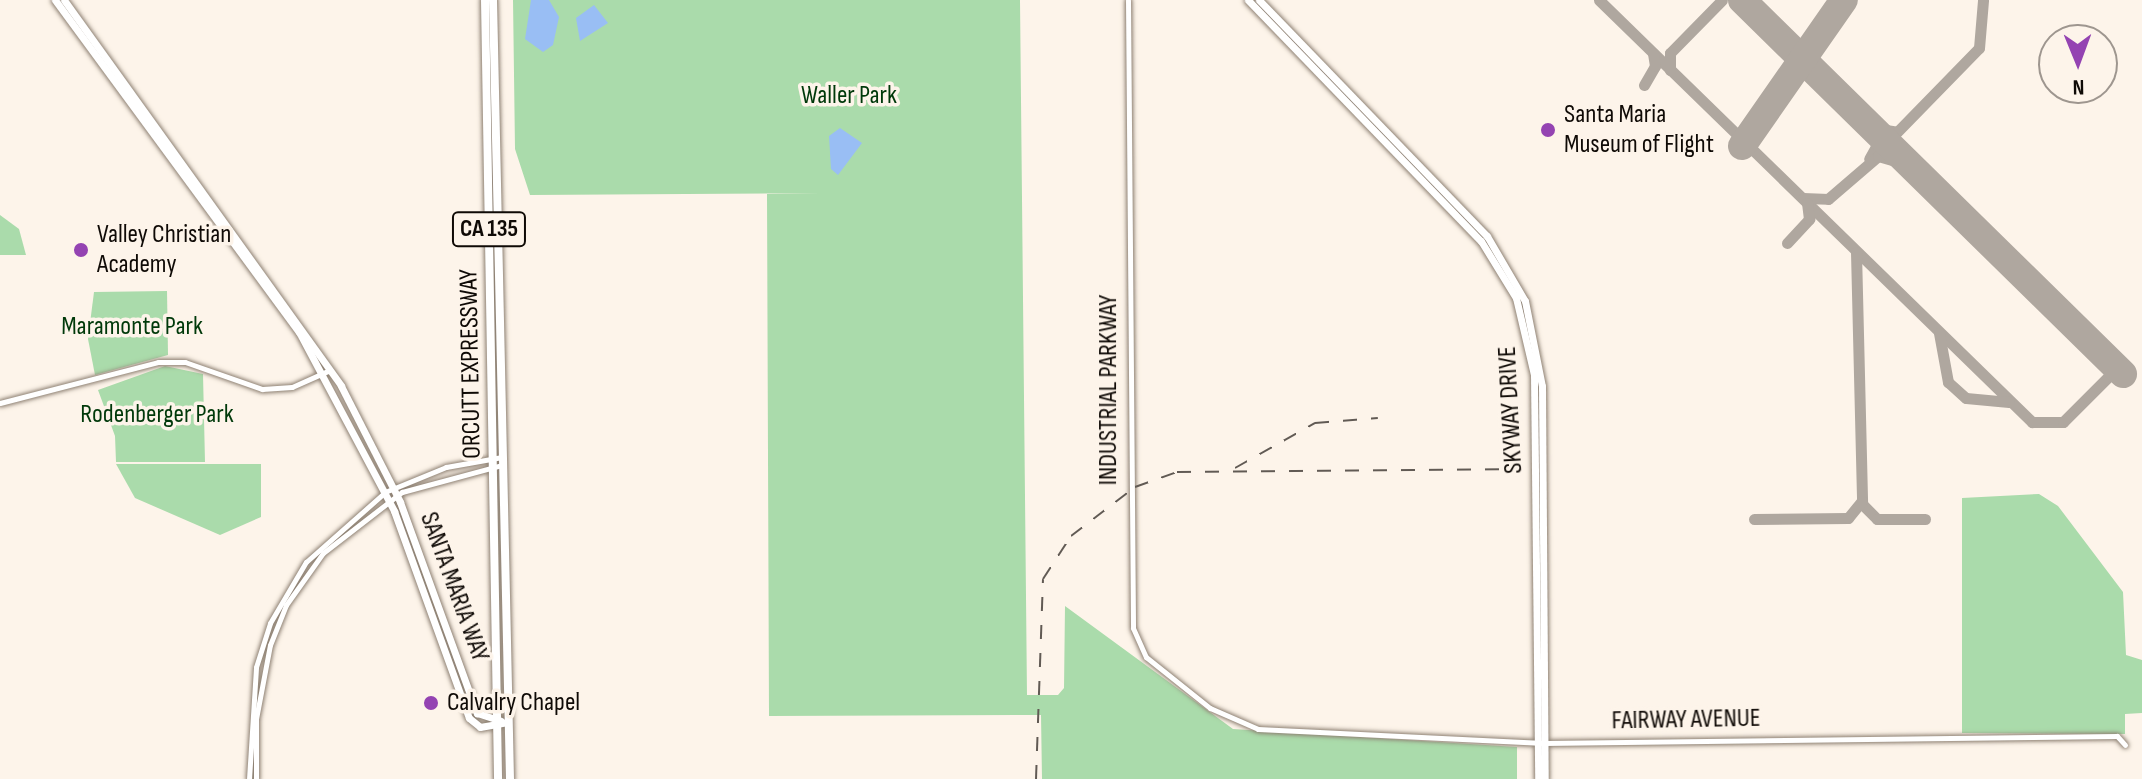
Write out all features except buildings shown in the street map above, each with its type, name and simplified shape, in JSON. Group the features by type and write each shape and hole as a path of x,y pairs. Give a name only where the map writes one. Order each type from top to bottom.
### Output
{"highway":[{"name":"ORCUTT EXPRESSWAY","path":"485,0 497,461 508,722"},
{"name":"ORCUTT EXPRESSWAY","path":"493,0 497,724"},
{"name":"CA 135","path":"508,722 510,779"},
{"name":"CA 135","path":"497,724 498,779"}],"main road":[{"name":"SANTA MARIA WAY","path":"55,0 327,371 387,496 441,624 469,718 497,724"},
{"name":"SANTA MARIA WAY","path":"64,0 327,371 396,491 477,713 497,724"},
{"name":"SKYWAY DRIVE","path":"1248,0 1481,241 1516,298 1534,375 1541,742 1545,779"},
{"name":"SKYWAY DRIVE","path":"1259,0 1487,236 1525,301 1542,386 1541,742 1538,779"},
{"path":"497,724 508,722"}],"street":[{"name":"INDUSTRIAL PARKWAY","path":"1128,0 1133,628 1155,666 1242,726"},
{"path":"0,403 158,362 198,365 262,389 327,371"},
{"path":"249,779 256,667 280,603 330,533 396,491 497,461"},
{"path":"256,779 260,690 286,605 323,553 387,496"},
{"name":"FAIRWAY AVENUE","path":"1242,726 1541,742 2117,736 2125,745"}],"green space":[{"name":"Waller Park","path":"513,0 1020,0 1027,695 1058,695 1064,688 1065,606 1233,729 1517,747 1517,779 1042,779 1041,715 769,716 767,194 821,193 530,195 515,149"},
{"path":"0,215 19,229 26,255 0,255"},
{"name":"Maramonte Park","path":"167,291 168,355 95,375 88,339 94,292"},
{"name":"Rodenberger Park","path":"165,366 203,374 205,462 116,462 115,436 98,390"},
{"name":"Rodenberger Park","path":"116,464 261,464 261,517 220,535 135,498"},
{"path":"2039,494 2058,506 2123,592 2126,655 2142,660 2142,713 2125,714 2125,734 1962,733 1962,498"}],"water":[{"path":"531,0 549,0 559,17 553,45 543,52 525,39"},
{"path":"594,5 608,23 580,41 576,18"},
{"path":"840,128 862,143 838,175 831,169 829,136"}],"taxiway":[{"path":"1599,0 2032,422 2063,422 2117,368"},
{"path":"1670,70 1670,53 1722,0"},
{"path":"1834,13 1840,0"},
{"path":"1873,128 1897,132 1979,48 1983,0"},
{"path":"1644,85 1655,66 1653,53"},
{"path":"1866,121 1878,143 1869,159"},
{"path":"1803,198 1828,199 1878,156 1910,165"},
{"path":"1787,243 1809,219 1807,203"},
{"path":"1856,252 1862,504 1877,519 1925,519"},
{"path":"1939,333 1948,382 1966,398 2009,402"},
{"path":"1754,519 1848,518 1862,501"}],"runway":[{"path":"1742,0 2123,374"},
{"path":"1742,146 1844,0"}],"railway":[{"path":"1235,468 1315,423 1378,418"},
{"path":"1036,779 1043,579 1071,536 1135,487 1177,472 1501,469"}],"place":[{"name":"Santa Maria Museum of Flight","path":"1548,130"},
{"name":"Valley Christian Academy","path":"81,250"},
{"name":"Calvalry Chapel","path":"431,703"}]}
